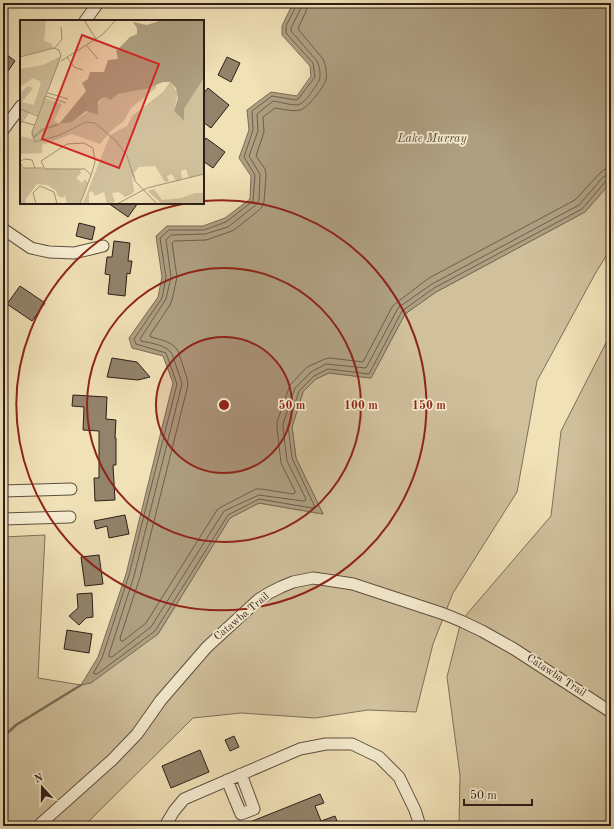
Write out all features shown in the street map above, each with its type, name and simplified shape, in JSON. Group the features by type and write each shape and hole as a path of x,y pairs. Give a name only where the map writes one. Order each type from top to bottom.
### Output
{"street":[{"path":"86,20 98,3"},
{"path":"3,130 20,107"},
{"path":"3,230 31,248 49,252 74,253 103,246"},
{"path":"3,491 71,489"},
{"path":"3,519 70,518"},
{"name":"Catawba Trail","path":"38,826 117,755 137,734 161,700 207,647 258,600 281,586 313,578 352,584 461,621 514,649 611,712"},
{"path":"165,826 174,811 184,799 241,774 300,749 326,744 352,744 379,757 399,777 415,810 420,826"},
{"path":"228,780 241,814 254,809 241,774"}],"shaded area":[{"path":"611,182 611,248 595,274 537,381 517,492 453,593 433,644 416,712 368,710 315,718 241,713 193,718 90,820 82,826 3,826 3,537 45,535 38,678 81,685 158,634 230,518 259,503 323,514 296,458 292,427 303,392 316,379 329,373 371,378 405,314 436,292 585,212"},
{"path":"611,333 611,826 459,826 460,775 447,677 461,621 551,516 561,431"}],"water":[{"name":"Lake Murray","path":"293,3 611,3 611,182 585,212 436,292 405,314 371,378 329,373 316,379 303,392 292,427 296,458 323,514 259,503 230,518 158,634 91,683 81,685 98,657 126,574 173,383 163,356 132,348 129,338 158,297 162,277 156,236 167,226 203,226 225,218 250,199 251,176 239,158 249,130 247,110 271,92 297,96 311,76 310,66 282,35 282,26"}],"building":[{"path":"3,52 15,61 3,78"},
{"path":"227,57 240,63 231,82 218,75"},
{"path":"208,88 229,105 211,128 204,123 204,93"},
{"path":"206,138 225,152 213,168 204,162 204,141"},
{"path":"109,204 137,204 128,217"},
{"path":"79,223 95,227 92,240 76,236"},
{"path":"114,241 130,243 128,261 132,261 130,274 127,273 125,296 108,294 110,275 105,274 107,257 112,257"},
{"path":"20,286 45,303 32,321 7,304"},
{"path":"112,358 137,362 150,377 138,380 107,377"},
{"path":"73,395 107,397 106,419 116,420 116,465 113,465 115,500 95,501 94,478 99,478 99,431 83,430 84,407 72,406"},
{"path":"125,515 129,534 109,538 107,526 96,529 94,521"},
{"path":"99,555 103,584 85,586 81,557"},
{"path":"92,593 93,617 86,618 79,625 69,616 78,608 77,594"},
{"path":"67,630 92,634 89,653 64,649"},
{"path":"234,736 239,747 230,751 225,740"},
{"path":"200,750 209,772 171,788 162,766"},
{"path":"320,794 324,803 315,806 321,821 335,816 339,826 240,826"}],"waterway":[{"path":"3,737 16,725 81,685"}]}
